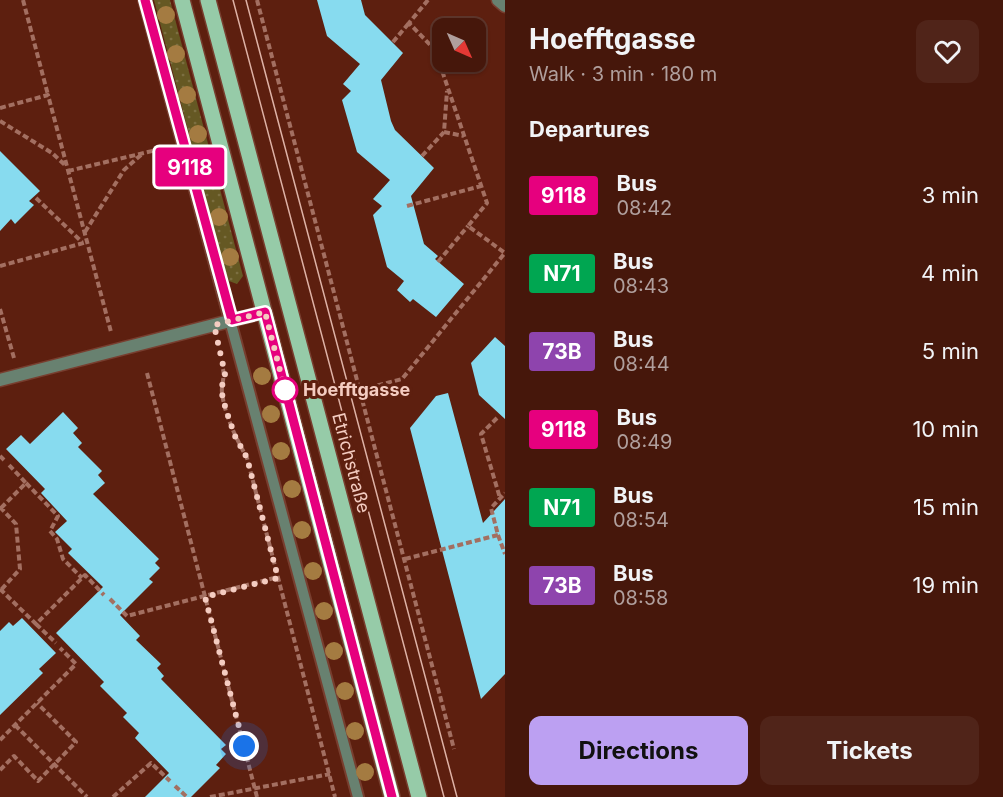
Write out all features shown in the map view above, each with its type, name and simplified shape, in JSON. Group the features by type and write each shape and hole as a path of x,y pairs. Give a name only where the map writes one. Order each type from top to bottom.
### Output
{"main road":[{"path":"182,0 392,797"},
{"name":"Etrichstraße","path":"208,0 419,797"}],"street":[{"path":"498,0 505,6"},
{"path":"0,380 265,312"}],"lane":[{"path":"144,0 232,320 358,797"}],"path":[{"path":"23,0 85,242 111,332"},
{"path":"257,0 454,749"},
{"path":"393,42 428,0"},
{"path":"409,23 435,50 487,203 438,262"},
{"path":"422,156 444,132 448,88"},
{"path":"0,108 48,95"},
{"path":"0,121 52,153 68,169"},
{"path":"444,132 464,136"},
{"path":"162,137 168,159"},
{"path":"68,169 165,148"},
{"path":"84,232 124,170 142,153"},
{"path":"407,206 481,186"},
{"path":"36,198 85,242"},
{"path":"360,390 402,379 505,254 468,226"},
{"path":"0,266 85,242"},
{"path":"0,309 14,358"},
{"path":"222,363 225,374 221,390 226,410 235,436 247,458 335,797"},
{"path":"147,373 257,797"},
{"path":"497,418 481,434 500,499"},
{"path":"9,465 57,516 50,531 57,538 63,559 82,578"},
{"path":"26,483 0,507 16,524 20,569 1,589 56,643"},
{"path":"505,493 491,508 505,554"},
{"path":"405,559 498,535"},
{"path":"36,624 85,575 104,595"},
{"path":"110,599 127,616 278,578"},
{"path":"0,740 76,664 60,648"},
{"path":"0,770 14,756 38,781 76,742 37,703"},
{"path":"15,725 87,797"},
{"path":"113,797 151,763 170,781"},
{"path":"210,797 330,774"},
{"path":"175,786 187,797"}],"shaded area":[{"path":"154,0 170,0 243,276 237,284 229,281 222,261"}],"building":[{"path":"317,0 361,0 365,15 403,53 381,80 391,121 395,130 434,168 411,196 424,244 438,256 435,259 464,284 436,317 413,299 410,302 397,290 404,281 387,267 373,215 382,206 373,199 390,180 357,152 342,100 351,91 343,84 360,64 327,36"},
{"path":"0,151 40,191 29,201 34,205 15,224 11,219 0,231"},
{"path":"495,337 505,346 505,419 479,395 471,363"},
{"path":"448,393 483,523 505,499 505,674 481,699 410,428 436,396"},
{"path":"63,412 78,428 73,433 82,443 78,447 102,471 98,475 105,483 93,494 159,559 155,563 160,568 149,579 153,582 120,615 140,636 136,640 161,664 157,668 164,676 161,679 226,745 221,749 226,754 216,765 220,768 191,797 145,797 169,773 135,738 139,733 123,717 127,713 100,686 104,682 56,633 103,587 68,553 72,549 55,532 67,521 41,493 45,489 6,449 21,435 30,444"},
{"path":"22,618 56,653 39,669 43,673 0,715 0,631 9,622 13,626"}],"tram line":[{"path":"233,0 444,797"},
{"path":"246,0 457,797"}],"bus line":[{"name":"9118","path":"145,0 232,320 265,312 392,797"}],"place":[{"name":"Hoefftgasse","path":"285,390"}],"route":[{"path":"244,746 205,597 278,578 247,458 235,436 226,410 221,390 225,374 214,325 265,312 285,390"}]}
